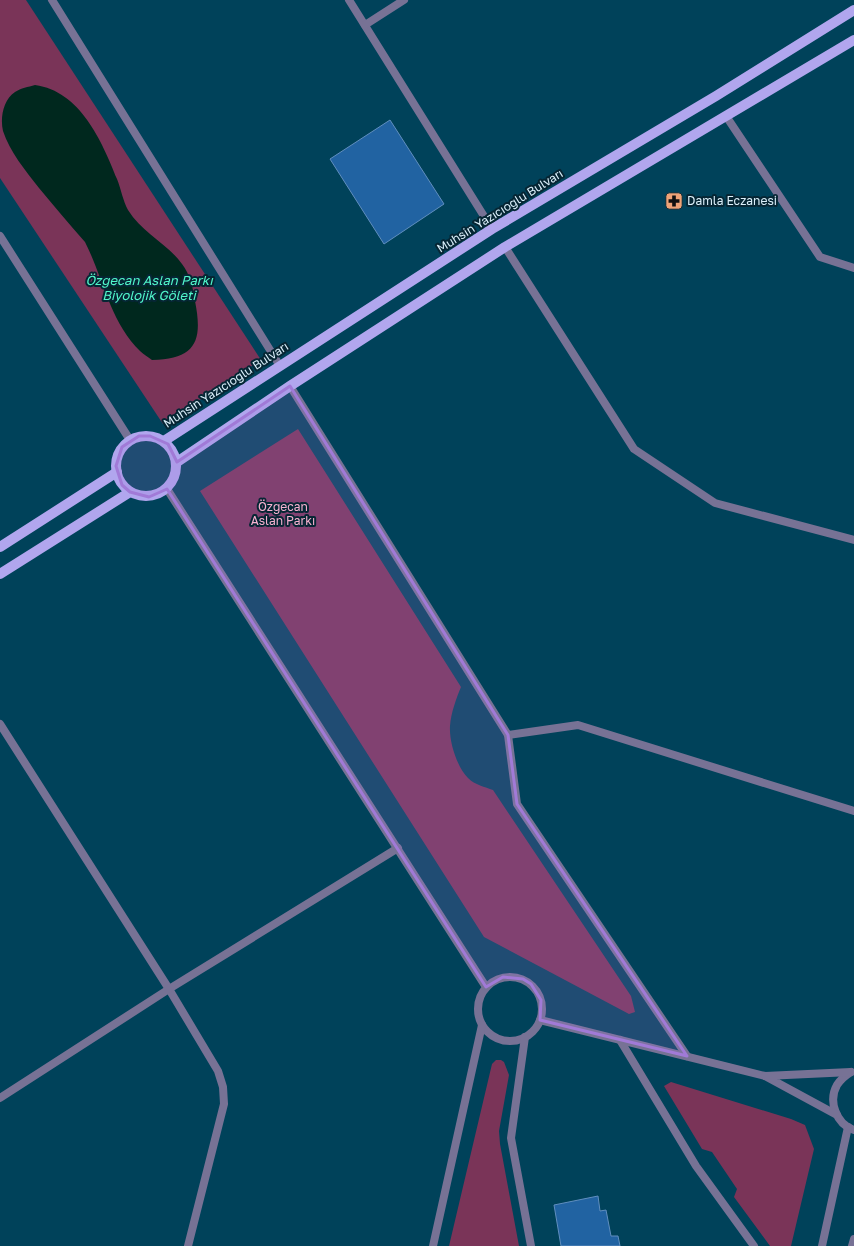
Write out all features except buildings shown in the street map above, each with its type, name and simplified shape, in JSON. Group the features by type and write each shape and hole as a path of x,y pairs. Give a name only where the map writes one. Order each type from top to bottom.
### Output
{"main road":[{"name":"Muhsin Yazıcıoğlu Bulvarı","path":"164,441 492,229 716,96 854,10"},
{"path":"177,462 290,386 505,247 854,40"},
{"path":"139,436 150,436 164,441 174,452 177,462 173,481 167,489 159,494 149,497 139,496 130,492 122,485 117,472 116,466 118,456 122,447 130,440 139,436"},
{"path":"0,547 117,472"},
{"path":"0,574 130,492"}],"street":[{"path":"52,0 280,366"},
{"path":"349,0 492,229"},
{"path":"365,25 404,0"},
{"path":"726,116 820,257 854,268"},
{"path":"0,236 130,440"},
{"path":"505,247 634,449 715,503 854,540"},
{"path":"290,386 508,735 518,804 687,1056"},
{"path":"167,489 486,987"},
{"path":"0,724 170,989 218,1071 223,1087 224,1104 188,1246"},
{"path":"508,735 578,725 854,811"},
{"path":"0,1098 170,989 398,848"},
{"path":"513,976 523,979 531,984 538,992 542,1010 540,1020 536,1029 525,1037 518,1040 508,1041 498,1039 489,1033 482,1025 478,1015 480,995 494,980 513,976"},
{"path":"540,1020 765,1076 837,1115"},
{"path":"433,1246 482,1025"},
{"path":"525,1037 511,1138 531,1246"},
{"path":"620,1040 696,1166 754,1246"},
{"path":"765,1076 852,1072"},
{"path":"822,1246 851,1128 843,1123 837,1115 834,1106 834,1096 836,1086 843,1078 852,1072"},
{"path":"852,1246 854,1239"}],"highlighted area":[{"path":"290,386 508,735 517,804 687,1056 540,1020 541,1000 531,984 523,979 503,977 486,987 167,489 149,497 130,492 122,485 116,466 122,447 139,436 150,436 168,444 177,462"}],"green space":[{"path":"0,0 26,0 261,360 163,424 0,178"},
{"name":"Özgecan Aslan Parkı","path":"298,429 461,687 451,716 450,726 452,747 460,767 468,778 480,786 493,790 631,996 635,1012 629,1014 484,937 200,491"},
{"path":"496,1060 501,1060 504,1062 509,1075 499,1131 500,1144 519,1246 449,1246 492,1064"},
{"path":"671,1082 791,1119 805,1125 814,1149 791,1246 770,1246 734,1197 737,1189 712,1152 702,1149 664,1086"}],"water":[{"name":"Özgecan Aslan Parkı Biyolojik Göleti","path":"35,85 51,89 65,97 77,107 96,134 104,149 128,210 140,225 169,250 185,268 193,291 198,327 197,337 193,345 187,351 178,356 167,359 152,360 141,352 130,339 121,327 114,313 85,242 18,161 6,139 2,126 2,115 5,104 15,92"}],"place":[{"name":"Damla Eczanesi","path":"674,201"}]}
